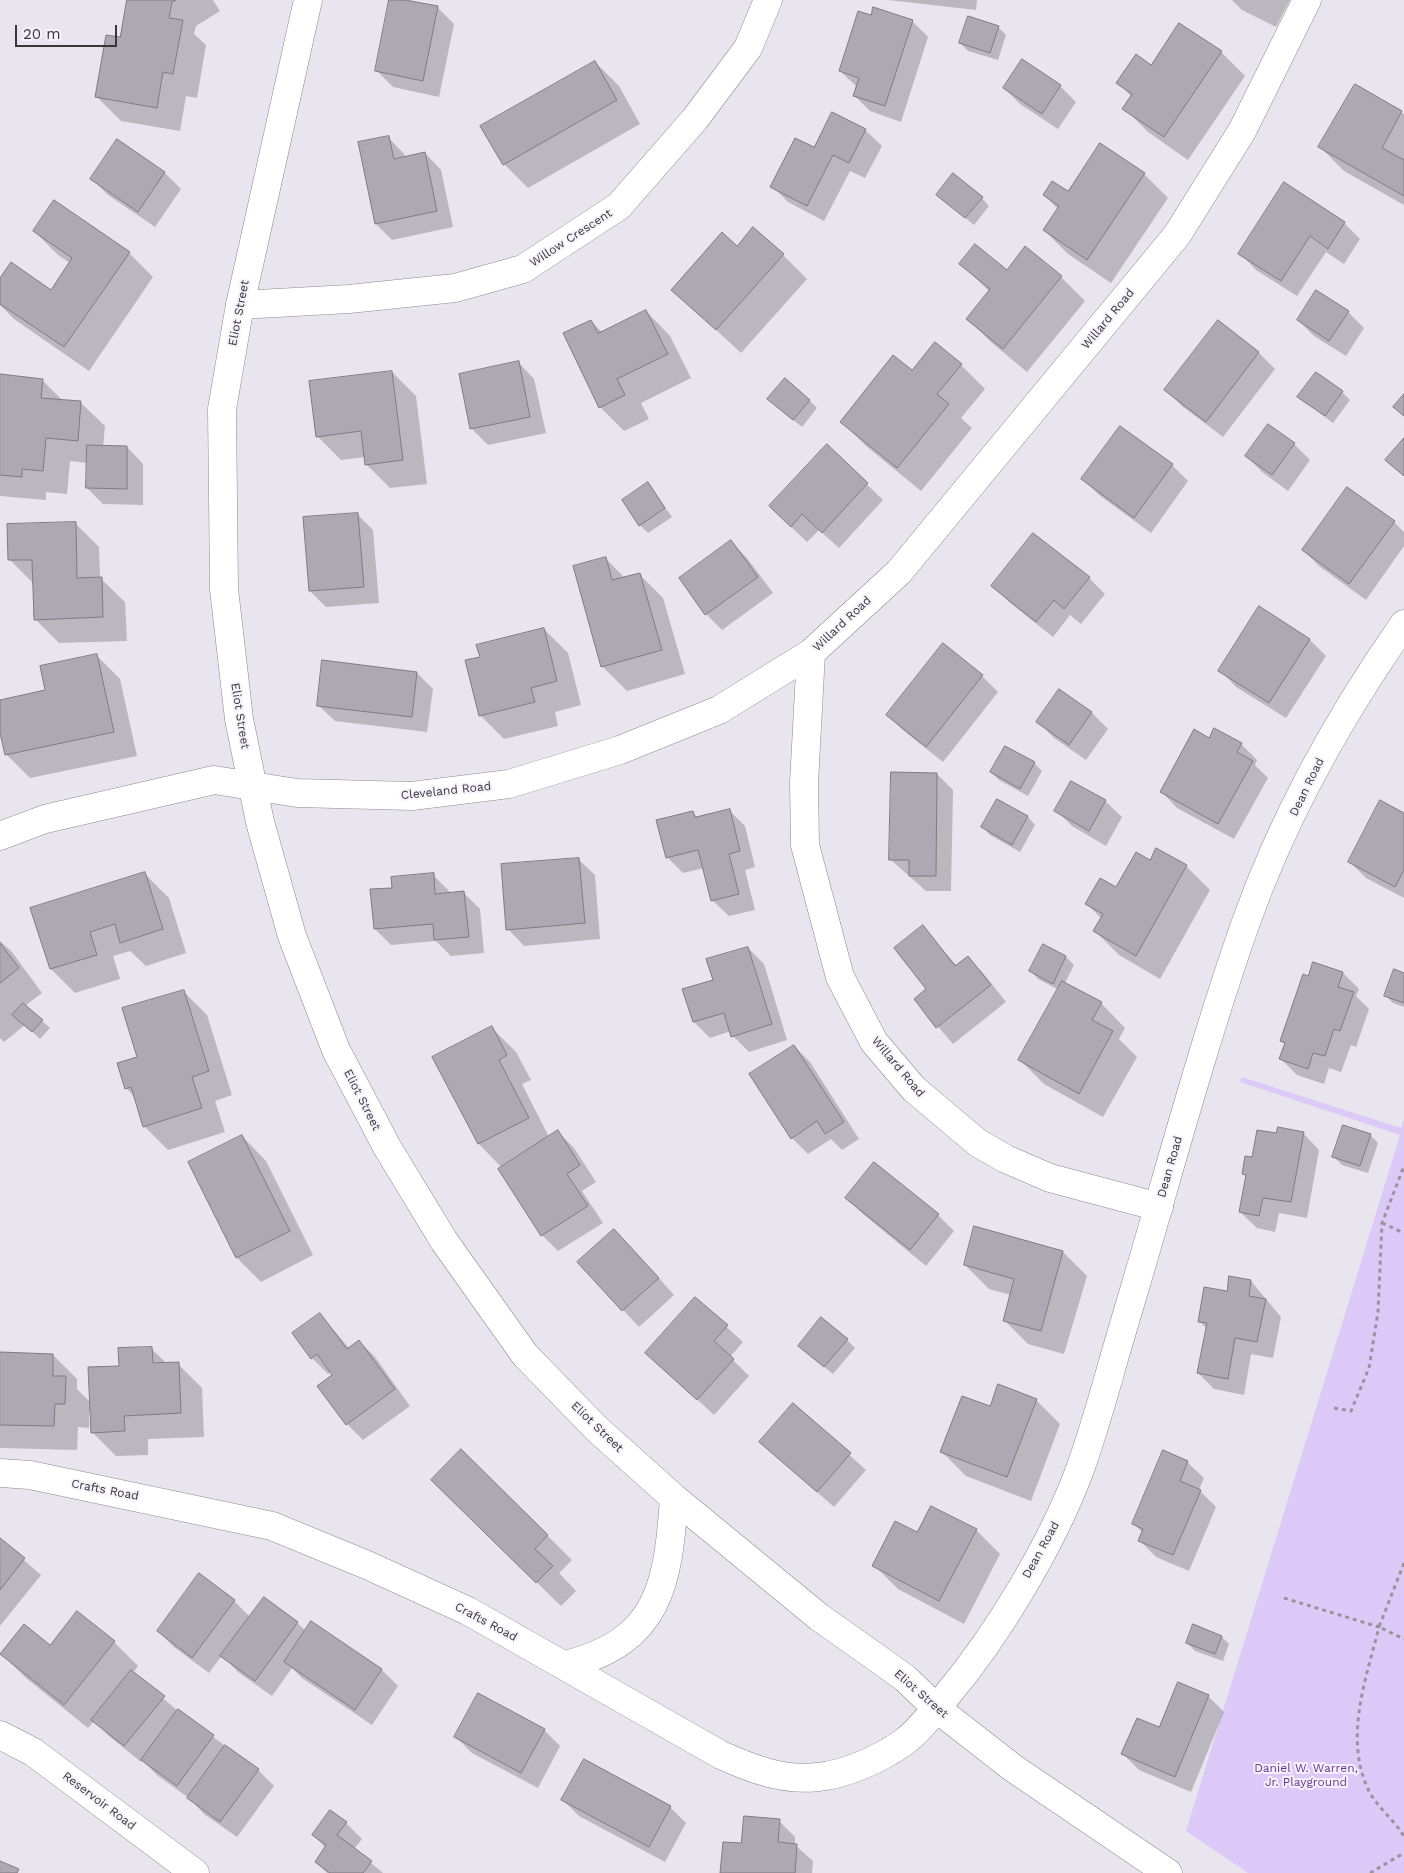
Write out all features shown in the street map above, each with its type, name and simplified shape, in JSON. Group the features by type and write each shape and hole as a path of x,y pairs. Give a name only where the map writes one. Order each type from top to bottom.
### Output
{"street":[{"name":"Eliot Street","path":"308,0 240,305 222,408 224,589 234,684 252,785 282,903 312,990 336,1050 386,1147 444,1241 525,1355 597,1429 674,1498 819,1617 904,1678 936,1708 1013,1768 1168,1873"},
{"name":"Willow Crescent","path":"240,305 349,300 455,288 524,269 619,206 695,119 748,48 768,0"},
{"name":"Willard Road","path":"1158,1207 1050,1178 1006,1159 978,1144 914,1089 874,1042 840,977 805,845 804,773 810,653 899,572 1178,235 1242,131 1307,0"},
{"name":"Dean Road","path":"936,1708 976,1661 1059,1518 1079,1472 1223,990 1248,917 1302,796 1336,730 1377,662 1404,624"},
{"name":"Cleveland Road","path":"0,836 45,819 208,781 220,780 297,793 412,796 509,784 620,750 719,710 810,653"},
{"name":"Crafts Road","path":"0,1473 30,1476 272,1526 367,1565 468,1611 721,1755 763,1772 786,1776 819,1777 866,1763 906,1740 936,1708"},
{"path":"565,1665 609,1650 634,1630 653,1605 664,1580 669,1557 674,1498"},
{"name":"Reservoir Road","path":"0,1735 33,1752 195,1873"}],"path":[{"path":"1334,1408 1351,1411 1368,1368 1378,1312 1382,1223 1404,1166"},
{"path":"1382,1223 1404,1233"},
{"path":"1404,1563 1379,1627 1358,1709 1360,1762 1369,1791 1386,1816 1403,1833 1404,1838"},
{"path":"1284,1598 1379,1627 1404,1639"},
{"path":"1370,1873 1404,1853"}],"green space":[{"name":"Daniel W. Warren, Jr. Playground","path":"1242,1077 1401,1128 1404,1120 1404,1873 1248,1873 1186,1831 1400,1135 1240,1082"}],"building":[{"path":"127,0 176,0 172,2 169,18 183,20 173,74 163,72 157,108 95,97 106,35 120,37"},
{"path":"389,0 405,0 438,6 423,81 375,71"},
{"path":"873,7 913,20 885,106 853,96 859,78 839,71 858,11 871,15"},
{"path":"968,16 999,26 990,53 959,43"},
{"path":"1179,23 1222,51 1164,137 1122,109 1132,94 1116,83 1136,54 1151,65"},
{"path":"1022,59 1061,85 1042,114 1003,88"},
{"path":"595,61 617,100 503,165 480,126"},
{"path":"1355,84 1402,111 1382,148 1404,160 1404,196 1318,147"},
{"path":"832,112 866,129 849,163 833,155 807,206 770,187 795,138 814,147"},
{"path":"389,136 394,159 425,152 437,211 375,224 358,142"},
{"path":"117,139 165,172 138,212 90,179"},
{"path":"1100,143 1145,173 1087,260 1043,230 1059,206 1043,195 1052,181 1068,191"},
{"path":"953,173 983,197 965,218 936,195"},
{"path":"1284,182 1345,222 1328,249 1310,236 1281,281 1238,254"},
{"path":"54,200 130,252 64,347 0,304 0,278 11,262 51,290 72,258 33,231"},
{"path":"753,227 784,254 716,330 671,290 722,232 737,246"},
{"path":"975,244 1007,270 1025,246 1062,276 1003,349 966,319 990,289 959,264"},
{"path":"1316,290 1349,311 1329,341 1297,320"},
{"path":"646,310 668,354 617,379 625,395 599,408 563,333 591,320 598,333"},
{"path":"1218,320 1259,352 1206,422 1164,390"},
{"path":"935,342 962,364 937,394 949,404 897,468 840,422 893,355 912,370"},
{"path":"519,361 530,417 470,429 459,374"},
{"path":"392,371 403,460 365,465 361,431 316,437 309,381"},
{"path":"1316,372 1343,391 1325,416 1297,397"},
{"path":"0,374 43,379 41,398 81,401 78,441 46,438 43,471 22,469 22,477 0,475"},
{"path":"785,378 810,400 793,420 767,399"},
{"path":"1404,394 1404,416 1393,407"},
{"path":"1268,424 1295,443 1272,475 1245,456"},
{"path":"1120,426 1173,464 1134,518 1081,479"},
{"path":"1404,438 1404,476 1385,460"},
{"path":"827,444 868,483 822,533 802,514 791,527 769,506"},
{"path":"87,445 127,446 127,489 86,488"},
{"path":"648,482 665,508 639,526 622,500"},
{"path":"1347,487 1395,521 1349,584 1302,550"},
{"path":"358,513 364,587 309,591 303,517"},
{"path":"76,522 77,578 102,577 103,617 34,620 32,560 8,560 7,524"},
{"path":"1033,533 1090,577 1064,609 1054,600 1036,622 991,586"},
{"path":"731,540 758,577 705,615 679,578"},
{"path":"606,557 612,580 640,573 662,650 601,667 573,566"},
{"path":"1259,606 1310,639 1269,703 1218,671"},
{"path":"544,628 557,681 531,688 535,702 479,716 465,660 480,657 476,645"},
{"path":"943,643 983,675 926,747 886,715"},
{"path":"97,654 114,732 5,755 0,733 0,700 45,690 40,666"},
{"path":"322,660 417,672 412,717 317,706"},
{"path":"1059,689 1092,712 1069,745 1036,722"},
{"path":"1214,728 1242,743 1237,752 1253,761 1218,824 1160,792 1194,729 1209,738"},
{"path":"1005,746 1035,762 1020,789 990,772"},
{"path":"891,772 937,773 936,876 909,876 909,860 889,860"},
{"path":"1071,781 1106,800 1089,831 1054,811"},
{"path":"997,799 1028,816 1012,845 981,827"},
{"path":"1380,800 1404,813 1404,870 1395,887 1348,862"},
{"path":"730,809 740,851 729,854 739,894 711,901 698,850 666,858 656,820 693,811 695,817"},
{"path":"1156,848 1187,865 1136,956 1093,931 1103,914 1085,904 1100,878 1116,887 1136,852 1150,860"},
{"path":"579,858 585,923 506,930 501,864"},
{"path":"145,872 163,929 120,943 115,924 90,932 97,955 50,969 30,908"},
{"path":"434,873 435,894 464,891 469,937 434,940 433,924 374,929 370,889 392,888 391,877"},
{"path":"923,925 955,966 968,956 991,985 936,1028 914,999 926,989 894,948"},
{"path":"0,943 19,968 0,983"},
{"path":"1043,944 1066,956 1053,984 1029,971"},
{"path":"748,947 772,1024 731,1037 724,1013 693,1022 682,989 713,980 706,959"},
{"path":"1313,962 1343,972 1338,987 1354,992 1340,1031 1334,1029 1325,1056 1313,1053 1308,1069 1279,1059 1285,1043 1280,1041 1303,974 1308,976"},
{"path":"1394,969 1404,973 1404,1003 1384,996"},
{"path":"1062,981 1102,1002 1092,1020 1113,1031 1079,1094 1018,1060"},
{"path":"184,990 209,1071 192,1077 202,1108 143,1127 131,1087 125,1089 117,1063 137,1057 122,1008"},
{"path":"23,1003 43,1020 32,1032 12,1015"},
{"path":"492,1026 507,1055 499,1060 529,1118 478,1144 432,1057"},
{"path":"794,1045 844,1122 825,1134 817,1121 791,1139 749,1074"},
{"path":"1343,1125 1371,1134 1360,1166 1332,1157"},
{"path":"1278,1127 1304,1132 1291,1202 1263,1198 1259,1216 1239,1212 1246,1175 1242,1174 1245,1156 1252,1157 1257,1130 1276,1133"},
{"path":"558,1130 580,1165 567,1174 588,1206 541,1236 498,1169"},
{"path":"242,1135 290,1231 236,1258 188,1162"},
{"path":"874,1162 939,1214 910,1250 845,1198"},
{"path":"974,1226 1063,1251 1041,1331 1003,1321 1014,1279 964,1265"},
{"path":"614,1229 659,1278 622,1311 577,1262"},
{"path":"1229,1276 1251,1280 1249,1296 1266,1299 1257,1342 1235,1338 1228,1379 1197,1373 1207,1323 1198,1322 1204,1287 1227,1291"},
{"path":"695,1297 728,1325 714,1341 734,1359 697,1400 645,1353"},
{"path":"320,1313 347,1349 359,1340 395,1389 346,1425 317,1386 332,1375 317,1354 311,1359 292,1333"},
{"path":"821,1317 848,1339 824,1367 798,1346"},
{"path":"152,1347 153,1363 179,1362 181,1413 124,1416 125,1431 91,1433 88,1367 119,1366 118,1348"},
{"path":"0,1352 53,1354 53,1376 66,1376 65,1404 55,1404 54,1426 0,1425"},
{"path":"998,1384 1037,1399 1007,1477 940,1452 962,1396 990,1406"},
{"path":"793,1403 851,1453 817,1492 759,1442"},
{"path":"461,1449 548,1535 535,1549 553,1566 536,1583 431,1480"},
{"path":"1163,1450 1188,1461 1180,1481 1201,1490 1173,1555 1138,1541 1143,1529 1132,1524"},
{"path":"931,1506 977,1529 939,1601 872,1566 895,1521 917,1532"},
{"path":"0,1538 25,1558 0,1590"},
{"path":"199,1573 235,1600 192,1658 157,1631"},
{"path":"264,1597 298,1622 255,1681 220,1656"},
{"path":"77,1611 115,1641 64,1705 0,1654 24,1624 50,1645"},
{"path":"311,1621 382,1669 355,1710 284,1662"},
{"path":"1193,1624 1222,1636 1215,1654 1186,1643"},
{"path":"131,1670 165,1696 124,1746 91,1720"},
{"path":"1178,1682 1209,1695 1175,1777 1121,1754 1137,1718 1159,1727"},
{"path":"478,1693 545,1729 521,1773 454,1737"},
{"path":"178,1709 214,1735 177,1786 141,1760"},
{"path":"225,1745 259,1769 220,1822 187,1798"},
{"path":"584,1759 671,1806 649,1847 561,1800"},
{"path":"330,1810 347,1822 337,1835 372,1861 363,1873 330,1873 315,1862 326,1845 312,1835"},
{"path":"744,1816 780,1819 778,1842 797,1844 795,1873 720,1873 723,1842 741,1843"},
{"path":"0,1861 19,1869 17,1873 0,1873"}]}
